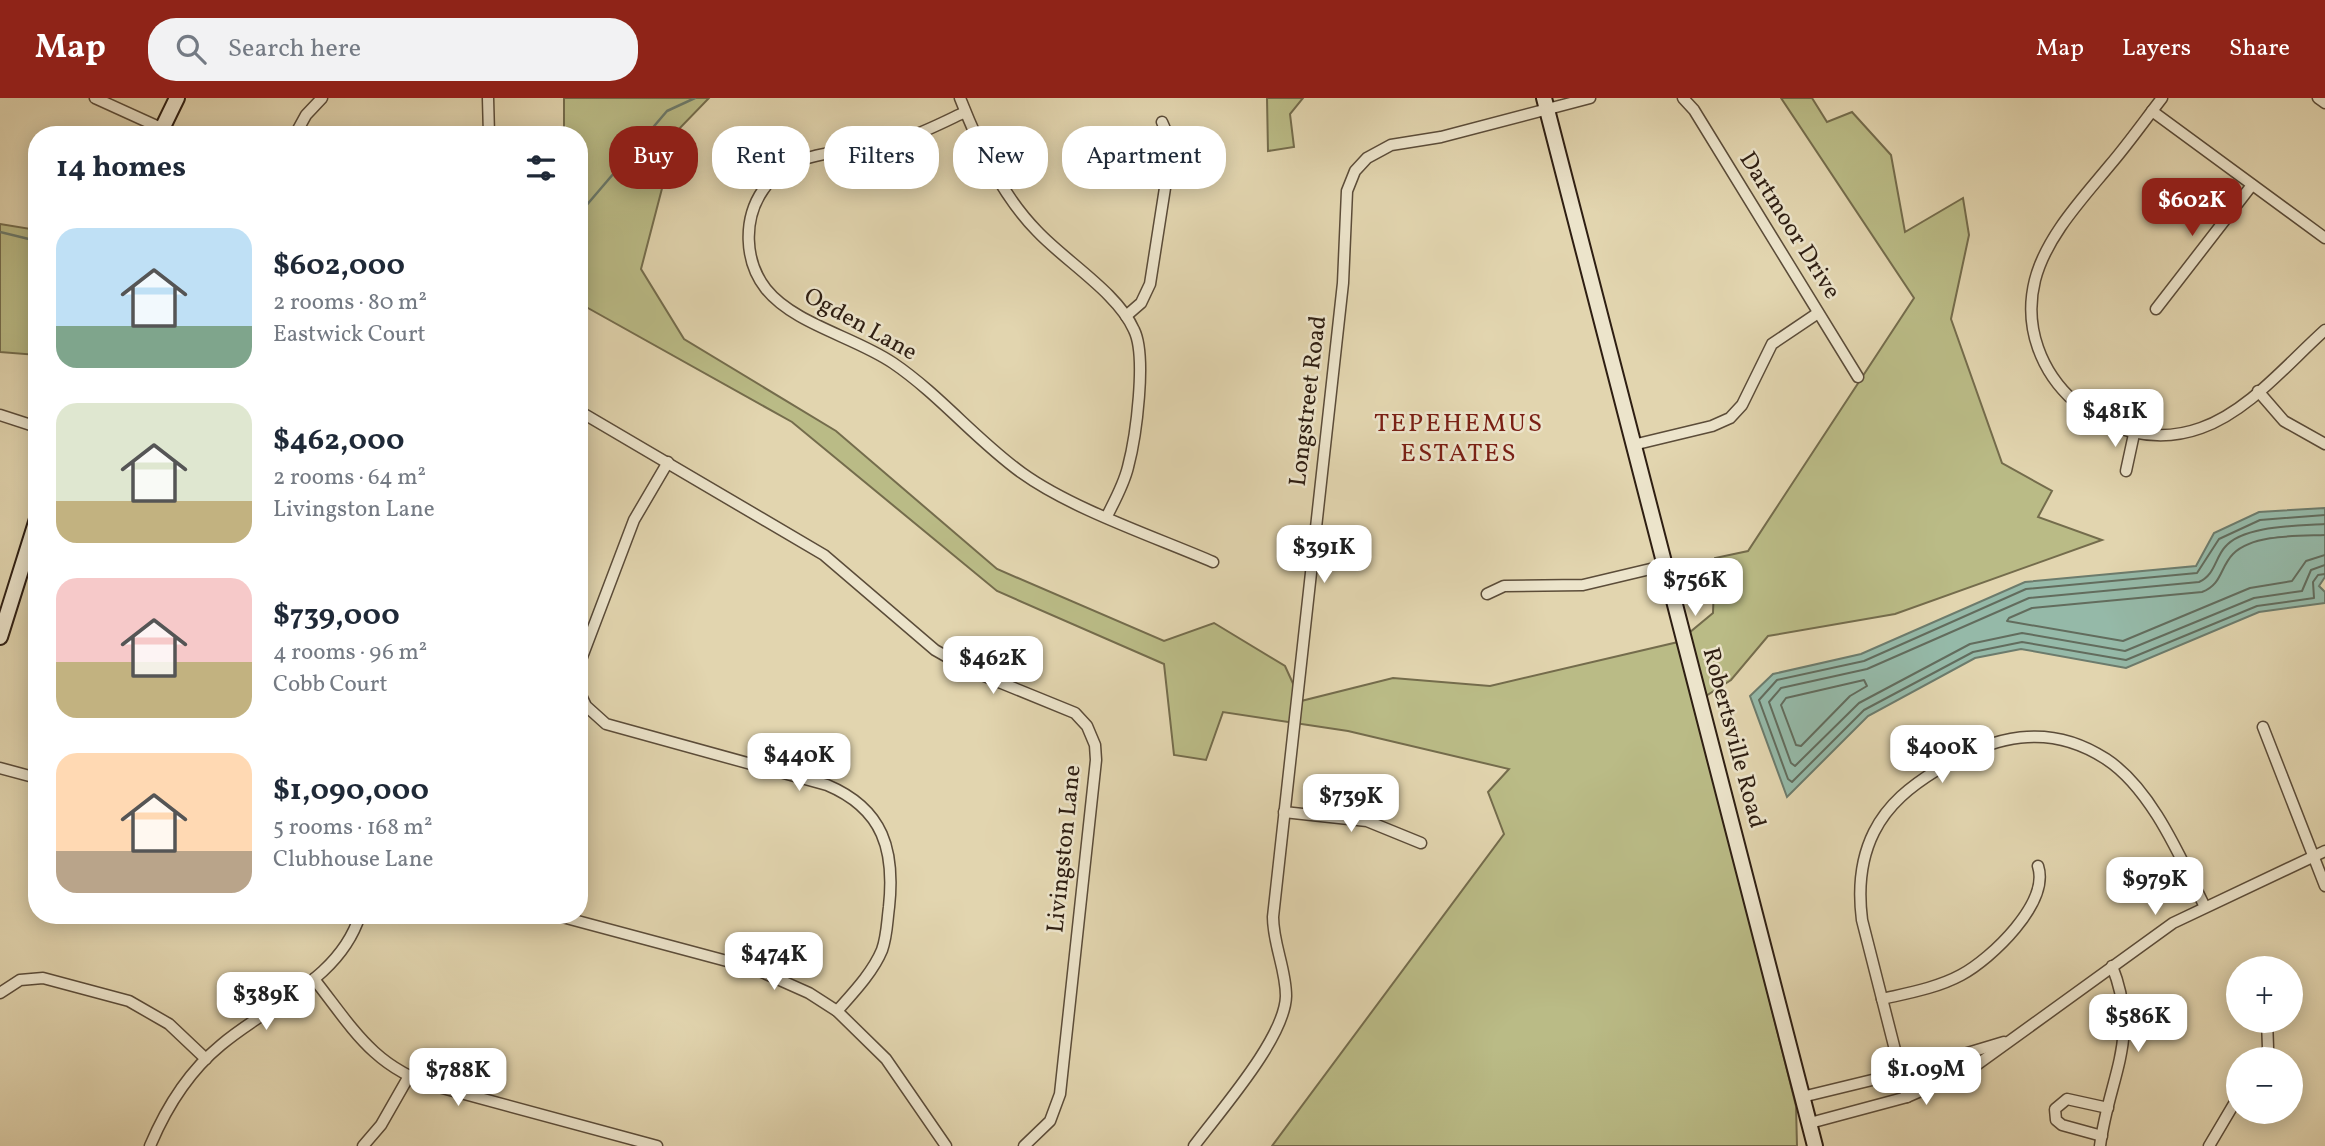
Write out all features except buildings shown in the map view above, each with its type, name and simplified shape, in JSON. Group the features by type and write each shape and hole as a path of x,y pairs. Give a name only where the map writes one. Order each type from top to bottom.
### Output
{"street":[{"path":"95,98 149,126"},
{"path":"163,126 177,98"},
{"path":"300,126 321,98"},
{"path":"488,98 489,126"},
{"path":"960,98 996,177 1024,216 1126,316 1138,338 1141,363 1129,464 1107,516"},
{"path":"1545,104 1590,98"},
{"name":"Dartmoor Drive","path":"1683,98 1694,110 1858,377"},
{"path":"2162,98 2054,237 2039,269 2032,303 2038,347 2060,387 2094,417 2134,434 2165,435 2197,430 2222,419 2258,391 2325,330"},
{"path":"2318,98 2325,103"},
{"name":"Robertsville Road","path":"1545,104 1815,1146"},
{"name":"Longstreet Road","path":"1195,1146 1272,1039 1283,1013 1285,982 1274,940 1273,917 1343,283 1350,182 1358,166 1382,149 1441,137 1545,104"},
{"path":"2152,111 2325,237"},
{"name":"Ogden Lane","path":"965,112 898,141 813,155 781,171 763,190 751,217 748,238 753,264 766,289 785,307 892,362 921,384 1023,474 1059,495 1213,562"},
{"path":"1126,316 1141,303 1151,279 1170,156 1169,138 1162,122"},
{"path":"2156,309 2252,185"},
{"path":"1633,445 1712,426 1730,418 1742,405 1772,344 1818,313"},
{"path":"2258,391 2284,421 2325,444"},
{"path":"0,415 28,424"},
{"name":"Livingston Lane","path":"588,416 824,555 935,650 972,670 1068,709 1087,726 1095,745 1096,760 1060,1094 1050,1121 1024,1146"},
{"path":"2126,471 2134,434"},
{"path":"588,641 634,520 667,462"},
{"path":"0,637 28,548"},
{"path":"1487,594 1503,586 1583,585 1663,566"},
{"path":"588,708 606,724 827,785 852,797 871,815 884,838 891,862 886,935 876,962 837,1011"},
{"path":"2263,727 2325,886"},
{"path":"1907,1097 1860,907 1861,869 1871,838 1887,811 1909,789 1961,755 1995,741 2020,737 2052,738 2088,749 2115,765 2142,794 2205,907"},
{"path":"0,768 28,776"},
{"path":"1284,812 1367,821 1421,843"},
{"path":"1810,1123 1907,1097 1972,1069 2173,923 2325,851"},
{"path":"1882,999 1951,980 1991,954 2035,901 2041,885 2038,866"},
{"path":"150,1146 167,1109 206,1059 235,1034 314,979 344,949 356,924"},
{"path":"588,924 753,968 789,982 837,1011 886,1059 946,1146"},
{"path":"2108,1108 2067,1099 2055,1109 2056,1119 2063,1125 2101,1141 2126,1033 2124,999 2112,966"},
{"path":"0,993 20,980 43,978 129,1000 169,1024 206,1059"},
{"path":"314,979 363,1043 394,1068 409,1076 435,1086 657,1146"},
{"path":"1802,1097 1979,1052 2018,1037"},
{"path":"363,1146 386,1118 409,1076"},
{"path":"2209,1146 2226,1117"}],"green space":[{"path":"564,98 709,98 682,126 609,126 609,189 662,189 641,269 684,339 836,431 997,569 1164,641 1214,623 1285,666 1301,701 1393,678 1490,686 1678,642 1713,613 1715,558 1748,551 1914,298 1781,98 1812,98 1827,122 1852,112 1891,155 1905,232 1963,198 1969,235 1951,319 2002,463 2052,491 2038,517 2102,540 1895,614 1768,636 1731,680 1695,703 1796,1106 1797,1146 1272,1146 1504,834 1488,792 1509,769 1348,731 1223,712 1206,760 1174,755 1164,664 997,591 792,422 588,308 588,126 564,126"},
{"path":"1267,98 1303,98 1290,114 1294,147 1268,151"},
{"path":"0,224 28,229 28,354 0,352"}],"water":[{"path":"2325,508 2325,577 2319,586 2325,592 2325,603 2259,612 2126,668 2021,649 1975,658 1868,716 1787,797 1750,696 1773,674 1861,654 2025,582 2196,566 2214,533 2259,512"}],"waterway":[{"path":"588,203 667,111 695,98"},
{"path":"0,232 28,239"}],"district":[{"name":"TEPEHEMUS ESTATES","path":"1459,439"}]}
